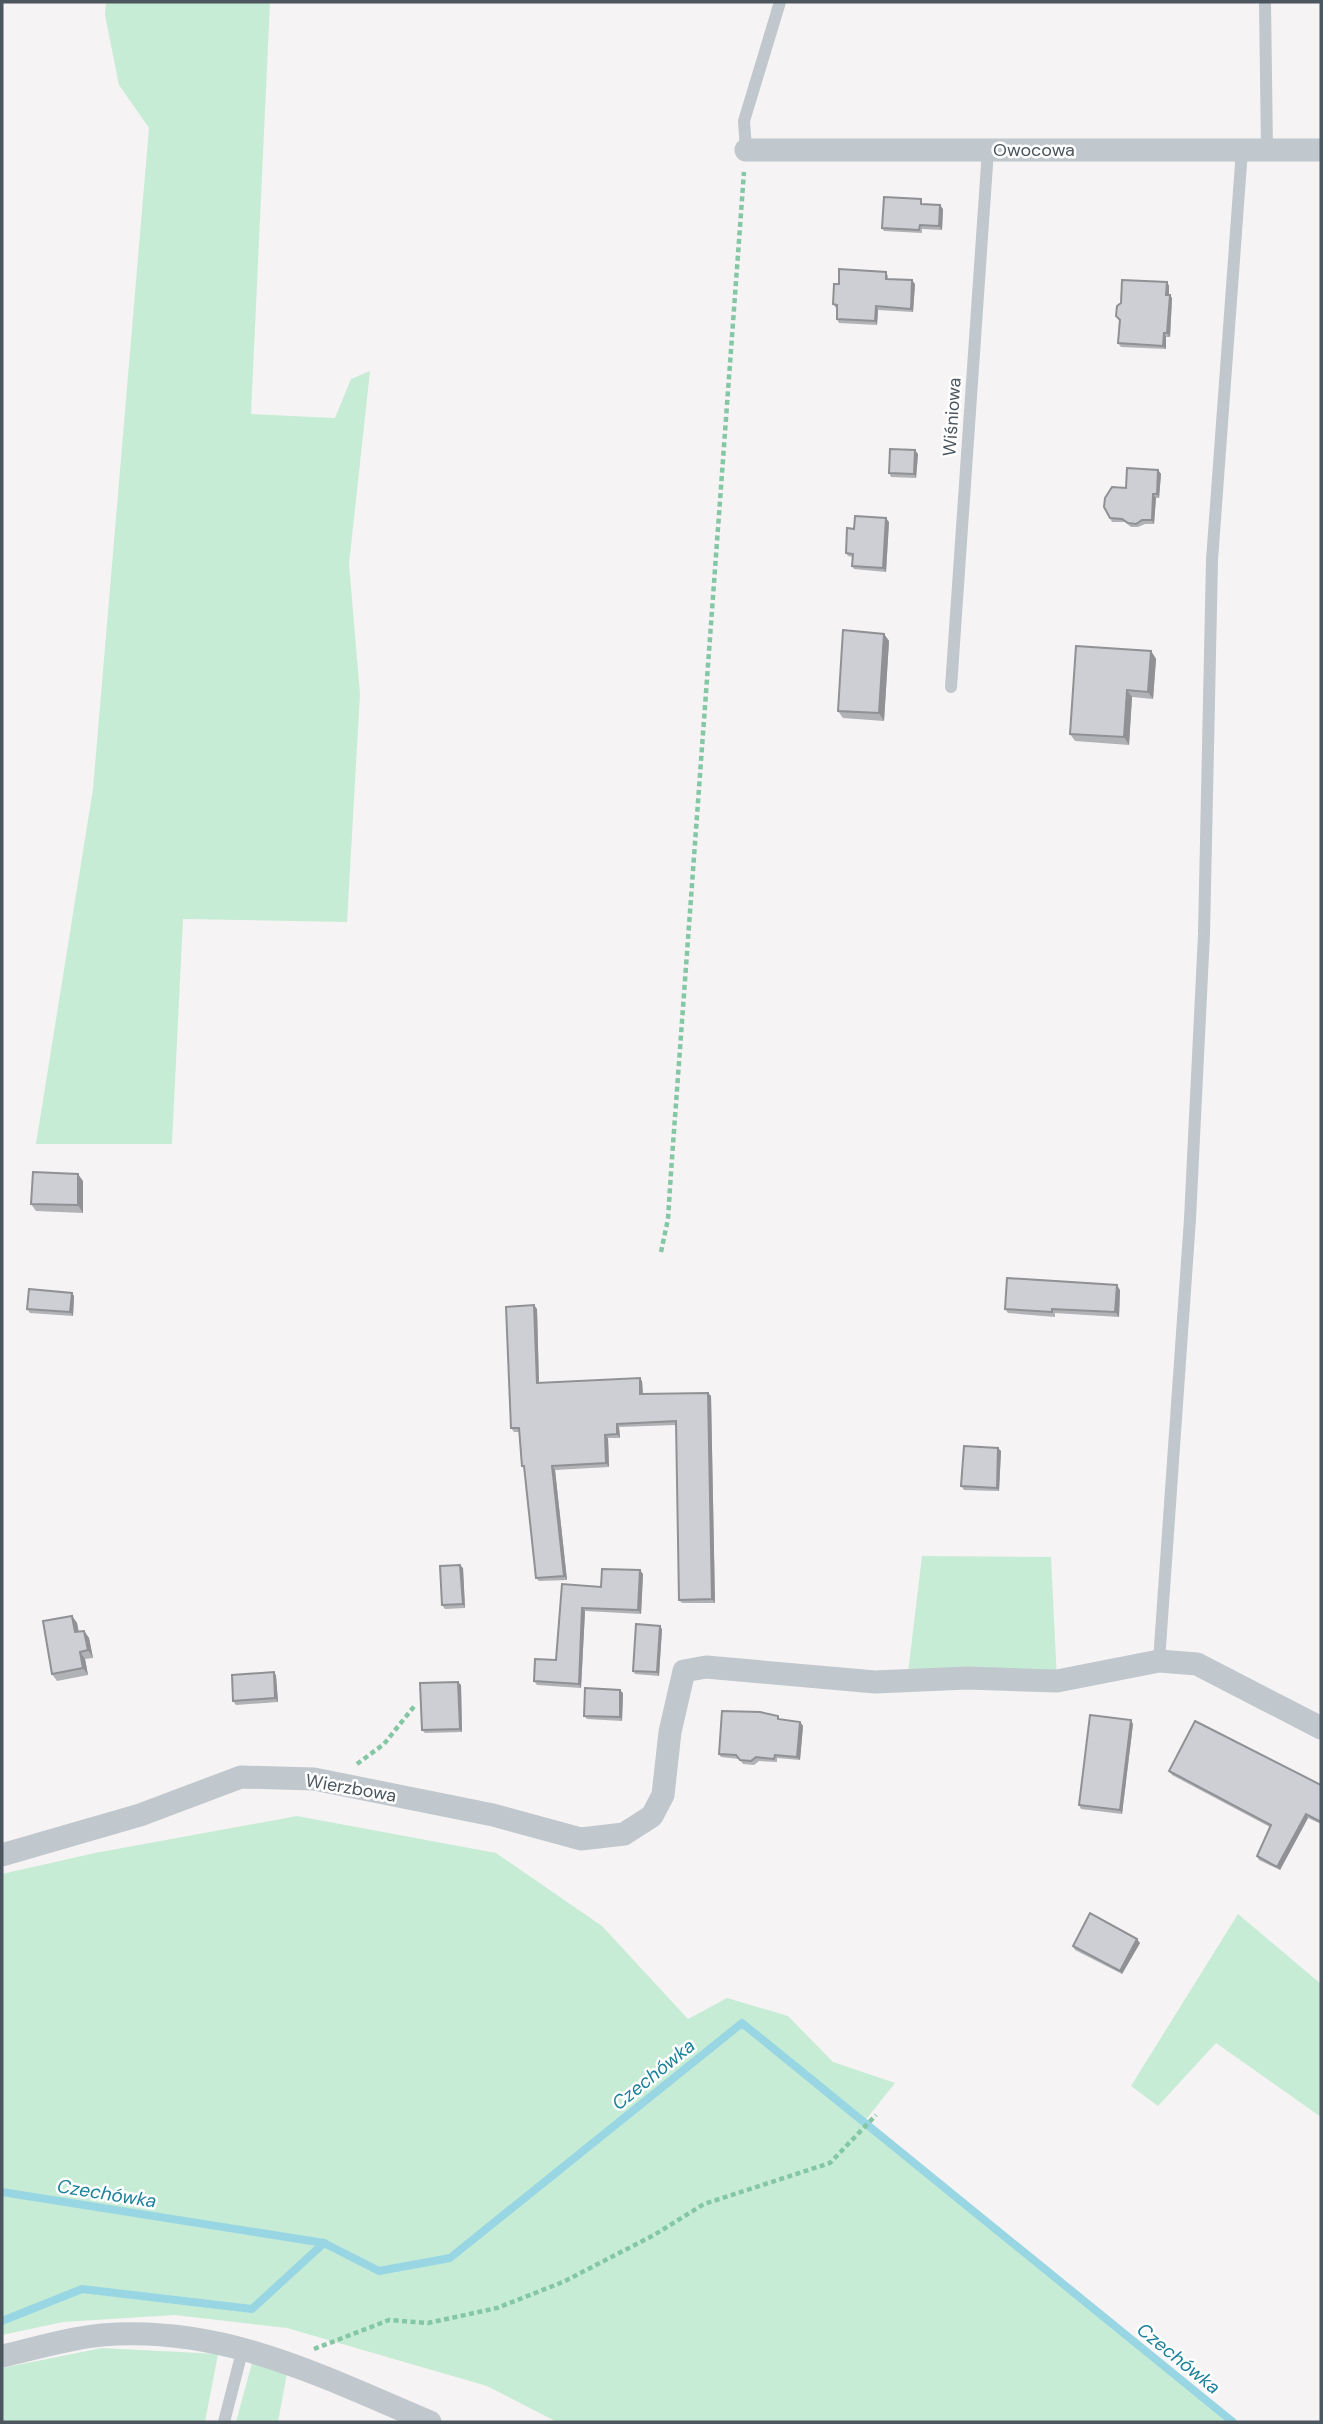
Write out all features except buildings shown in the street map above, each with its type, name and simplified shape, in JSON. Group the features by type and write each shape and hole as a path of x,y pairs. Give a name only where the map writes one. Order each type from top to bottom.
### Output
{"street":[{"name":"Owocowa","path":"746,149 1321,149"},
{"path":"1159,1661 1198,1664 1321,1728"},
{"name":"Wierzbowa","path":"2,1855 140,1815 241,1777 314,1779 493,1815 581,1839 624,1833 652,1816 663,1795 670,1732 684,1671 706,1667 875,1682 967,1678 1057,1681 1159,1661"},
{"path":"2,2356 99,2335 144,2333 186,2337 243,2348 284,2360 430,2422"}],"lane":[{"path":"746,149 744,121 780,2"},
{"path":"1265,2 1267,149"},
{"name":"Wiśniowa","path":"951,687 988,149"},
{"path":"1159,1661 1190,1219 1204,934 1212,560 1242,150"},
{"path":"224,2422 243,2348"}],"path":[{"path":"662,1252 668,1219 674,1144 746,149"},
{"path":"350,1769 384,1744 416,1704"},
{"path":"284,2360 389,2320 429,2323 497,2308 574,2276 654,2235 704,2204 830,2163 876,2115"}],"green space":[{"path":"106,2 270,2 251,414 335,418 351,379 370,371 349,564 360,694 347,922 183,919 172,1144 36,1144 93,789 149,128 119,85 105,15"},
{"path":"922,1556 1051,1557 1057,1681 907,1681"},
{"path":"297,1816 496,1853 602,1926 688,2019 727,1998 788,2016 833,2062 895,2083 864,2122 1233,2422 557,2422 487,2386 287,2328 175,2315 63,2322 2,2335 2,1874 95,1853"},
{"path":"1238,1914 1321,1984 1321,2117 1216,2043 1158,2106 1131,2086"},
{"path":"102,2348 218,2354 205,2422 2,2422 2,2368"},
{"path":"252,2363 287,2373 278,2422 236,2422"}],"waterway":[{"name":"Czechówka","path":"2,2192 324,2243 379,2271 450,2258 742,2023 1233,2422"},
{"path":"2,2321 82,2289 252,2309 324,2243"}]}
